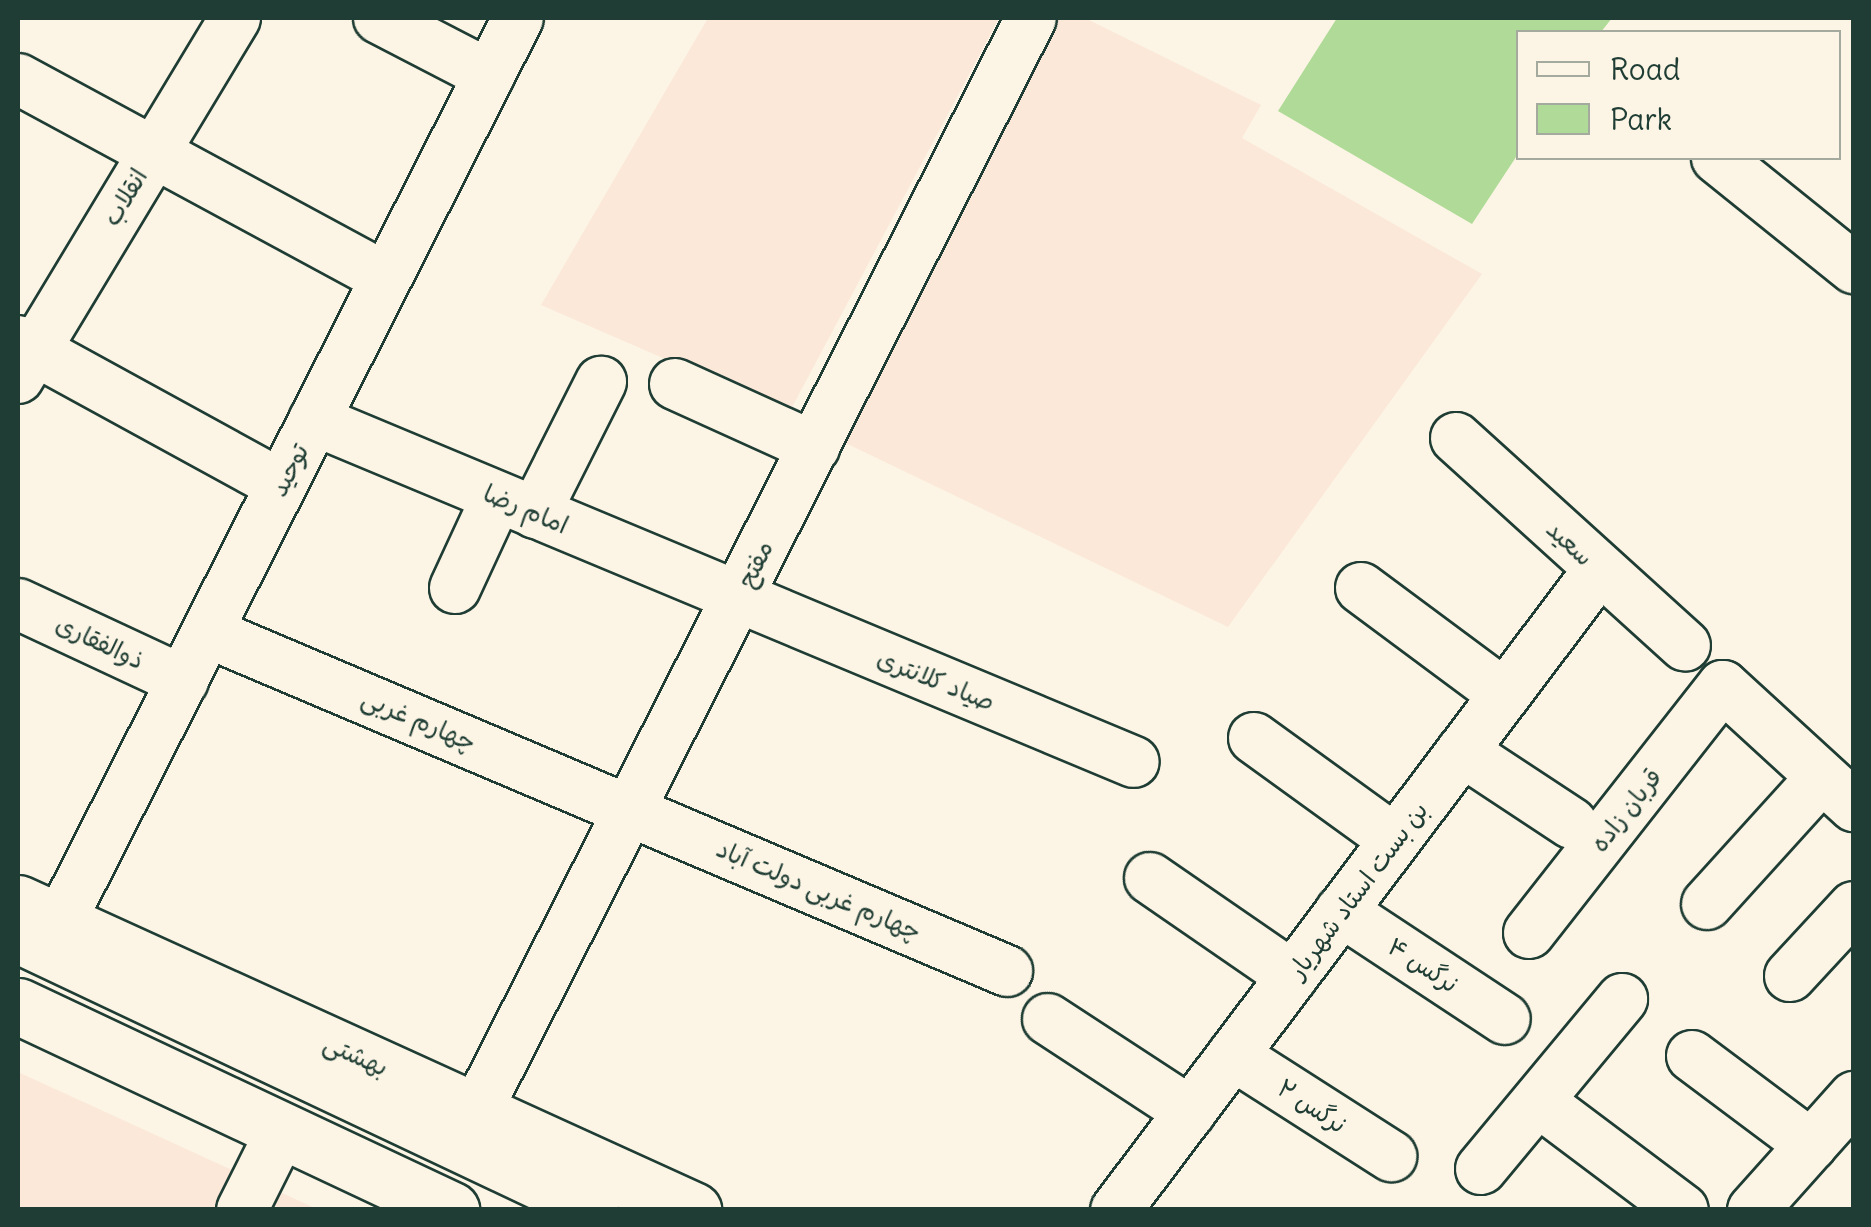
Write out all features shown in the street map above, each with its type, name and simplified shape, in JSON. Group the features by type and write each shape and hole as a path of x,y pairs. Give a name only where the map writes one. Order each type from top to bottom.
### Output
{"main road":[{"name":"بهشتی","path":"32,921 478,1110 694,1210"},
{"path":"18,1006 452,1210"}],"street":[{"name":"انقلاب","path":"23,356 235,18"},
{"path":"379,18 489,75"},
{"name":"توحید","path":"32,921 183,680 518,18"},
{"name":"مفتح","path":"478,1110 1031,18"},
{"path":"18,79 386,278"},
{"path":"1719,160 1854,268"},
{"path":"23,356 282,485"},
{"path":"455,588 601,382"},
{"path":"675,384 814,447"},
{"name":"امام رضا","path":"314,420 738,598"},
{"name":"سعید","path":"1456,438 1685,646"},
{"name":"بن بست استاد شهریار","path":"1137,1203 1190,1112 1599,570"},
{"path":"1361,588 1505,694"},
{"name":"صیاد کلانتری","path":"738,598 1134,762"},
{"name":"ذوالفقاری","path":"18,604 183,680"},
{"name":"چهارم غربی","path":"207,632 630,809"},
{"name":"قربان زاده","path":"1528,933 1723,686 1838,792"},
{"path":"1254,738 1395,840"},
{"path":"1462,751 1570,823"},
{"path":"1707,904 1838,792"},
{"name":"چهارم غربی دولت آباد","path":"630,809 1007,972"},
{"path":"1150,878 1292,976"},
{"path":"1790,976 1854,907"},
{"name":"نرگس ۴","path":"1342,911 1505,1019"},
{"path":"32,921 594,1210"},
{"path":"18,973 518,1210"},
{"path":"1481,1169 1622,999"},
{"path":"1048,1019 1190,1112"},
{"name":"نرگس ۲","path":"1233,1055 1391,1156"},
{"path":"1692,1056 1811,1145"},
{"path":"1538,1101 1683,1210"},
{"path":"1753,1210 1850,1107"},
{"path":"242,1210 282,1130"}],"shaded area":[{"path":"708,18 999,18 789,413 541,305"},
{"path":"1056,18 1085,18 1261,105 1242,138 1482,274 1228,627 831,436"},
{"path":"18,1072 317,1209 18,1209"}],"green space":[{"path":"1337,18 1612,18 1603,30 1516,30 1516,157 1472,224 1278,111"}]}
